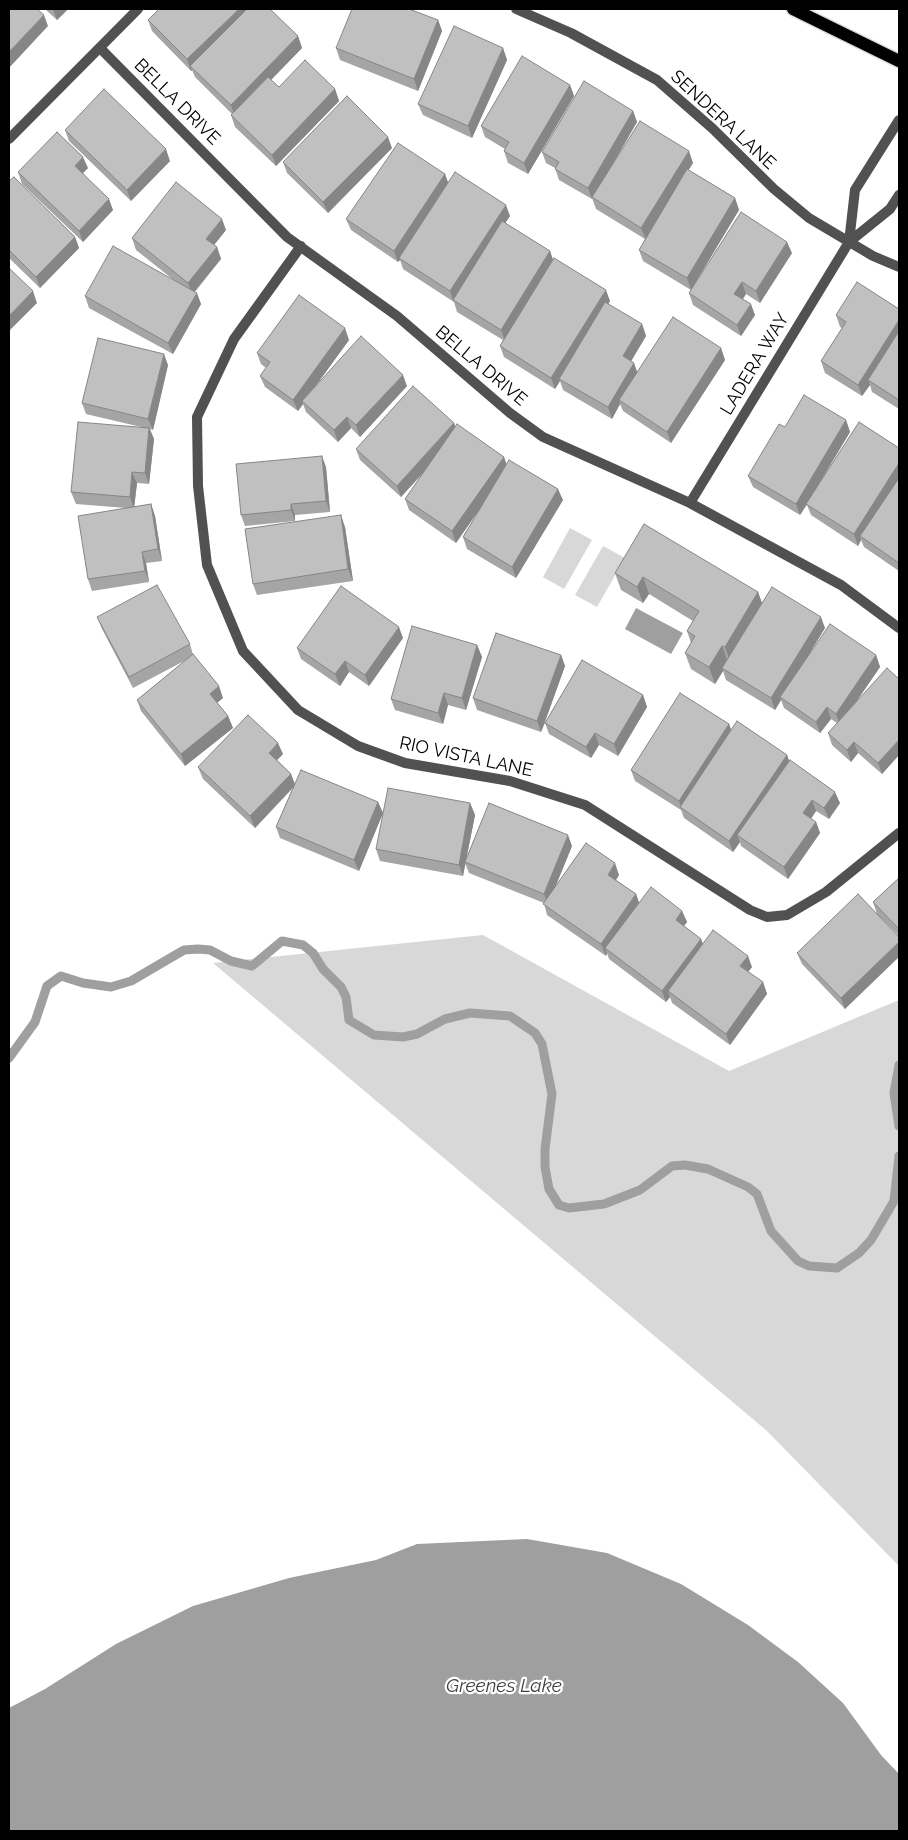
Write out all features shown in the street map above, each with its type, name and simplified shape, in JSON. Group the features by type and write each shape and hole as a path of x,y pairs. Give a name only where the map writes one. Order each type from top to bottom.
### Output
{"main road":[{"path":"793,9 899,61"}],"street":[{"path":"9,139 138,9"},
{"name":"SENDERA LANE","path":"516,9 571,33 657,80 712,128 774,189 809,218 873,256 899,267"},
{"name":"BELLA DRIVE","path":"100,48 287,237 397,316 510,413 543,436 690,503 841,585 899,628"},
{"name":"LADERA WAY","path":"849,242 855,190 899,120"},
{"name":"LADERA WAY","path":"690,503 849,242 890,209 899,195"},
{"name":"RIO VISTA LANE","path":"301,246 234,339 197,417 198,486 207,565 243,651 298,710 358,746 405,763 510,781 585,805 750,910 767,917 787,915 826,892 899,833"}],"shaded area":[{"path":"570,528 592,540 564,589 543,577"},
{"path":"603,546 625,558 597,607 575,595"},
{"path":"483,935 729,1071 899,1000 899,1566 767,1431 213,963"}],"water":[{"path":"636,608 683,633 671,654 625,629"},
{"name":"Greenes Lake","path":"527,1539 607,1553 681,1584 748,1625 798,1662 843,1703 881,1755 899,1774 899,1831 9,1831 9,1708 45,1689 116,1644 193,1606 289,1578 376,1560 417,1544"}],"building":[{"path":"9,9 37,9 44,15 9,52"},
{"path":"159,9 239,9 187,59 148,20"},
{"path":"247,9 270,9 298,36 231,105 190,66"},
{"path":"352,9 409,9 438,20 414,79 336,48"},
{"path":"454,26 503,48 468,126 418,104"},
{"path":"522,56 570,85 524,163 504,151 509,142 481,126"},
{"path":"305,60 335,89 272,155 231,115 268,77 279,87"},
{"path":"584,81 633,111 588,188 555,169 559,162 542,152"},
{"path":"104,89 166,149 127,190 65,130"},
{"path":"347,96 388,137 323,202 283,162"},
{"path":"640,121 689,151 641,228 592,197"},
{"path":"57,132 83,157 75,166 109,199 79,231 18,172"},
{"path":"398,143 445,174 394,251 346,219"},
{"path":"687,169 735,198 687,278 639,250"},
{"path":"455,172 506,205 450,291 399,258"},
{"path":"14,177 75,237 36,277 9,250 9,181"},
{"path":"176,182 222,219 206,239 217,247 188,283 132,238"},
{"path":"741,212 787,242 756,291 742,282 734,294 751,304 737,325 689,293"},
{"path":"502,221 550,251 501,330 453,300"},
{"path":"113,246 197,293 168,343 85,296"},
{"path":"554,258 606,290 551,378 500,346"},
{"path":"9,268 33,291 9,316"},
{"path":"857,282 899,309 899,320 858,385 821,361 846,322 836,315"},
{"path":"299,295 345,328 293,400 260,376 270,362 257,353"},
{"path":"605,302 642,324 623,356 634,363 608,407 559,379"},
{"path":"673,317 721,348 667,432 619,400"},
{"path":"899,331 899,400 868,380"},
{"path":"361,336 403,375 356,425 347,417 334,430 302,401"},
{"path":"98,338 164,354 148,419 82,403"},
{"path":"413,386 454,423 397,486 356,449"},
{"path":"804,395 846,420 796,504 748,476 779,424 785,427"},
{"path":"78,422 149,428 145,473 132,472 130,497 71,492"},
{"path":"859,422 899,448 899,463 854,534 806,504"},
{"path":"457,424 504,457 452,531 405,499"},
{"path":"322,456 326,501 291,504 291,510 241,515 236,464"},
{"path":"509,460 558,489 512,567 463,537"},
{"path":"899,478 899,563 860,536"},
{"path":"151,504 158,549 142,552 145,571 88,579 78,516"},
{"path":"341,515 348,569 253,584 245,529"},
{"path":"644,524 758,592 725,647 722,646 709,667 685,653 695,636 687,631 699,611 643,577 637,587 615,573"},
{"path":"157,585 190,644 129,677 97,617"},
{"path":"341,586 399,627 365,675 345,661 335,674 297,648"},
{"path":"772,587 821,617 771,698 722,668"},
{"path":"830,624 876,655 836,714 827,707 816,722 780,697"},
{"path":"412,626 477,645 462,698 444,693 438,713 391,699"},
{"path":"496,633 561,655 537,721 473,698"},
{"path":"193,654 219,686 210,694 228,716 181,754 137,700"},
{"path":"582,660 643,695 614,744 595,733 586,747 545,723"},
{"path":"887,668 899,679 899,740 878,763 854,742 847,750 828,733"},
{"path":"680,693 729,724 679,801 631,770"},
{"path":"248,715 278,743 269,753 291,774 250,816 198,767"},
{"path":"737,721 787,755 729,841 680,807"},
{"path":"790,760 835,792 824,808 812,800 803,813 816,822 784,867 737,835"},
{"path":"301,770 378,802 354,860 276,827"},
{"path":"388,788 470,803 459,865 376,849"},
{"path":"489,803 568,835 544,894 465,862"},
{"path":"586,843 615,863 608,875 636,894 601,944 543,904"},
{"path":"899,878 899,929 873,902"},
{"path":"651,887 682,911 676,920 701,939 662,991 605,948"},
{"path":"858,894 899,937 899,942 841,998 797,953"},
{"path":"713,930 748,956 740,966 763,982 726,1034 668,991"}],"waterway":[{"path":"9,1058 35,1022 47,986 61,976 83,983 111,987 131,981 184,950 198,949 210,950 231,961 252,966 282,941 303,945 313,953 323,969 341,987 346,997 349,1020 374,1035 403,1037 417,1034 445,1019 470,1013 510,1016 535,1033 542,1044 552,1094 545,1149 545,1167 549,1189 559,1205 569,1208 604,1204 640,1190 672,1166 685,1165 708,1169 748,1187 757,1194 771,1231 798,1261 809,1266 837,1268 859,1253 871,1240 894,1201 899,1156"},
{"path":"899,1065 894,1093 899,1126"}]}
